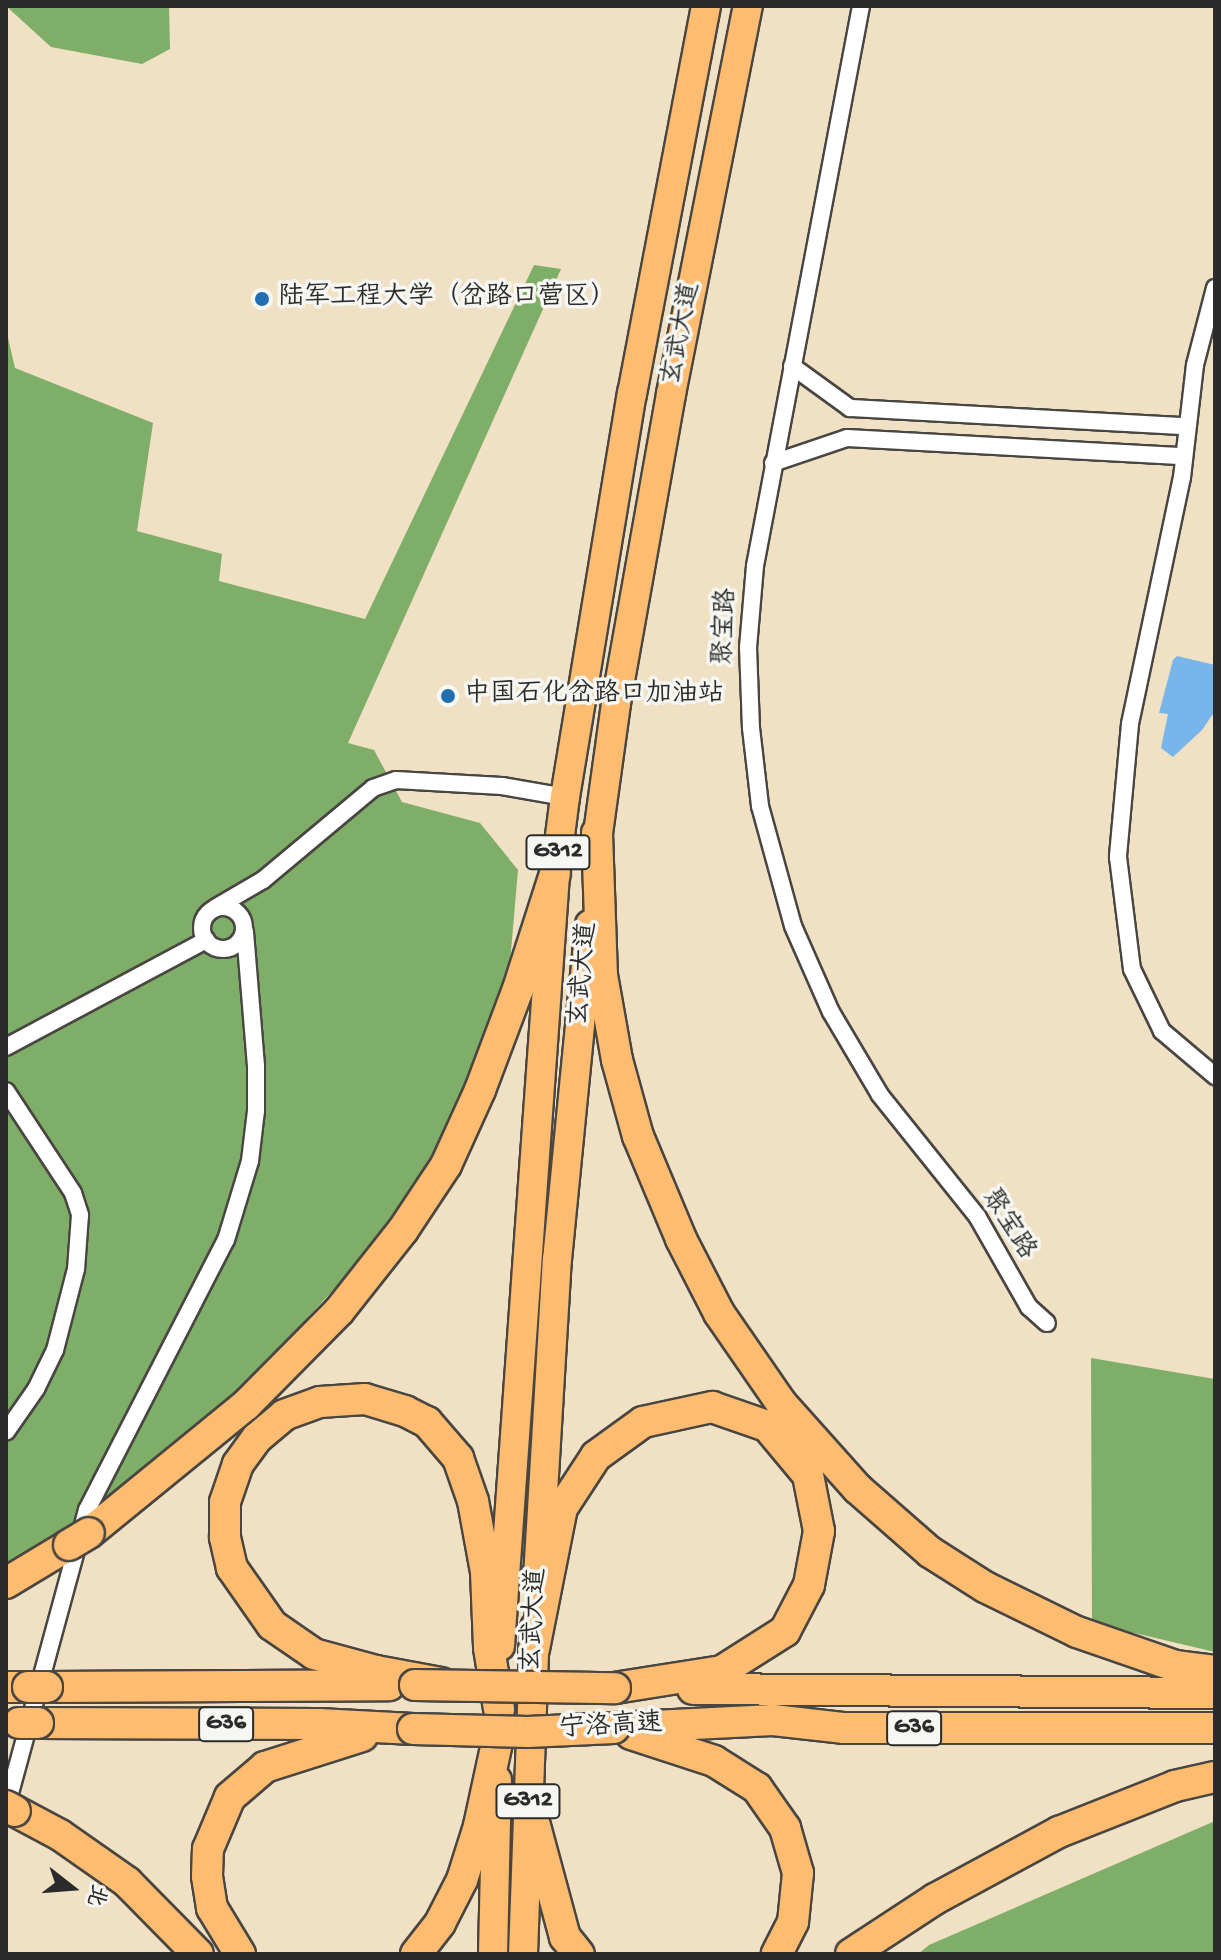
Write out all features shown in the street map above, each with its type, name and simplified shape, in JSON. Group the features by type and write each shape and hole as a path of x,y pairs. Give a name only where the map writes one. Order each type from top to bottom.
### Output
{"highway":[{"name":"玄武大道","path":"493,1954 499,1655 555,874 632,394 706,6"},
{"name":"玄武大道","path":"523,1954 534,1649 557,1260 597,833 616,703 671,394 748,12"},
{"path":"597,833 602,975 617,1060 638,1136 681,1239 719,1313 781,1403 858,1489 930,1552 985,1587 1077,1632 1175,1666 1215,1671"},
{"path":"6,1583 79,1539 246,1405 339,1311 403,1230 446,1165 480,1090 518,989 555,874"},
{"path":"415,1682 314,1654 272,1625 232,1568 225,1537 225,1502 234,1477 257,1438 284,1415 320,1402 365,1399 405,1411 427,1422 458,1458 473,1501 486,1572 489,1648 499,1723 479,1826 462,1880 440,1923 416,1954"},
{"path":"534,1649 562,1508 596,1456 643,1422 712,1407 767,1426 808,1475 819,1531 809,1585 785,1631 722,1671 615,1688"},
{"name":"宁洛高速","path":"27,1687 415,1682 459,1686 1215,1693"},
{"name":"宁洛高速","path":"21,1722 319,1724 528,1732 773,1720 843,1728 1215,1728"},
{"path":"614,1728 714,1761 757,1788 785,1828 798,1873 793,1922 777,1954"},
{"path":"240,1954 212,1908 207,1876 208,1849 230,1797 265,1767 301,1753 349,1737 413,1729"},
{"path":"851,1954 935,1899 1059,1832 1175,1786 1215,1777"},
{"path":"528,1800 565,1937 579,1954"},
{"path":"9,1809 60,1835 127,1882 198,1954"}],"street":[{"name":"聚宝路","path":"861,6 755,566 750,620 751,728 760,806 793,926 831,1012 880,1095 977,1216 1029,1307 1047,1323"},
{"path":"1215,288 1195,365 1184,456 1159,596 1130,724 1118,857 1132,969 1162,1031 1215,1076"},
{"path":"792,366 850,408 1187,426"},
{"path":"773,463 847,438 1184,456"},
{"path":"250,973 211,944 203,922 215,908 263,880 373,788 396,780 502,786 565,797"},
{"path":"9,1809 87,1510 226,1240 250,1161 256,1081 245,928 249,903 263,880"},
{"path":"215,908 234,909 245,928"},
{"path":"6,1047 211,944 234,946 245,928"},
{"path":"6,1091 73,1193 80,1215 76,1269 55,1350 36,1389 6,1432"}],"green space":[{"path":"6,6 169,6 170,49 142,64 51,47"},
{"path":"534,265 561,269 348,743 374,750 402,802 480,823 518,870 509,974 459,1110 380,1239 209,1425 47,1547 6,1565 6,329 15,368 153,423 137,531 222,554 219,581 365,619"},
{"path":"1091,1358 1215,1379 1215,1652 1092,1623"},
{"path":"1215,1821 1215,1954 918,1954 929,1945"}],"water":[{"path":"1177,656 1215,665 1215,711 1202,730 1173,757 1161,748 1168,714 1159,713 1173,660"}],"place":[{"name":"陆军工程大学（岔路口营区）","path":"262,299"},
{"name":"中国石化岔路口加油站","path":"448,696"}]}
